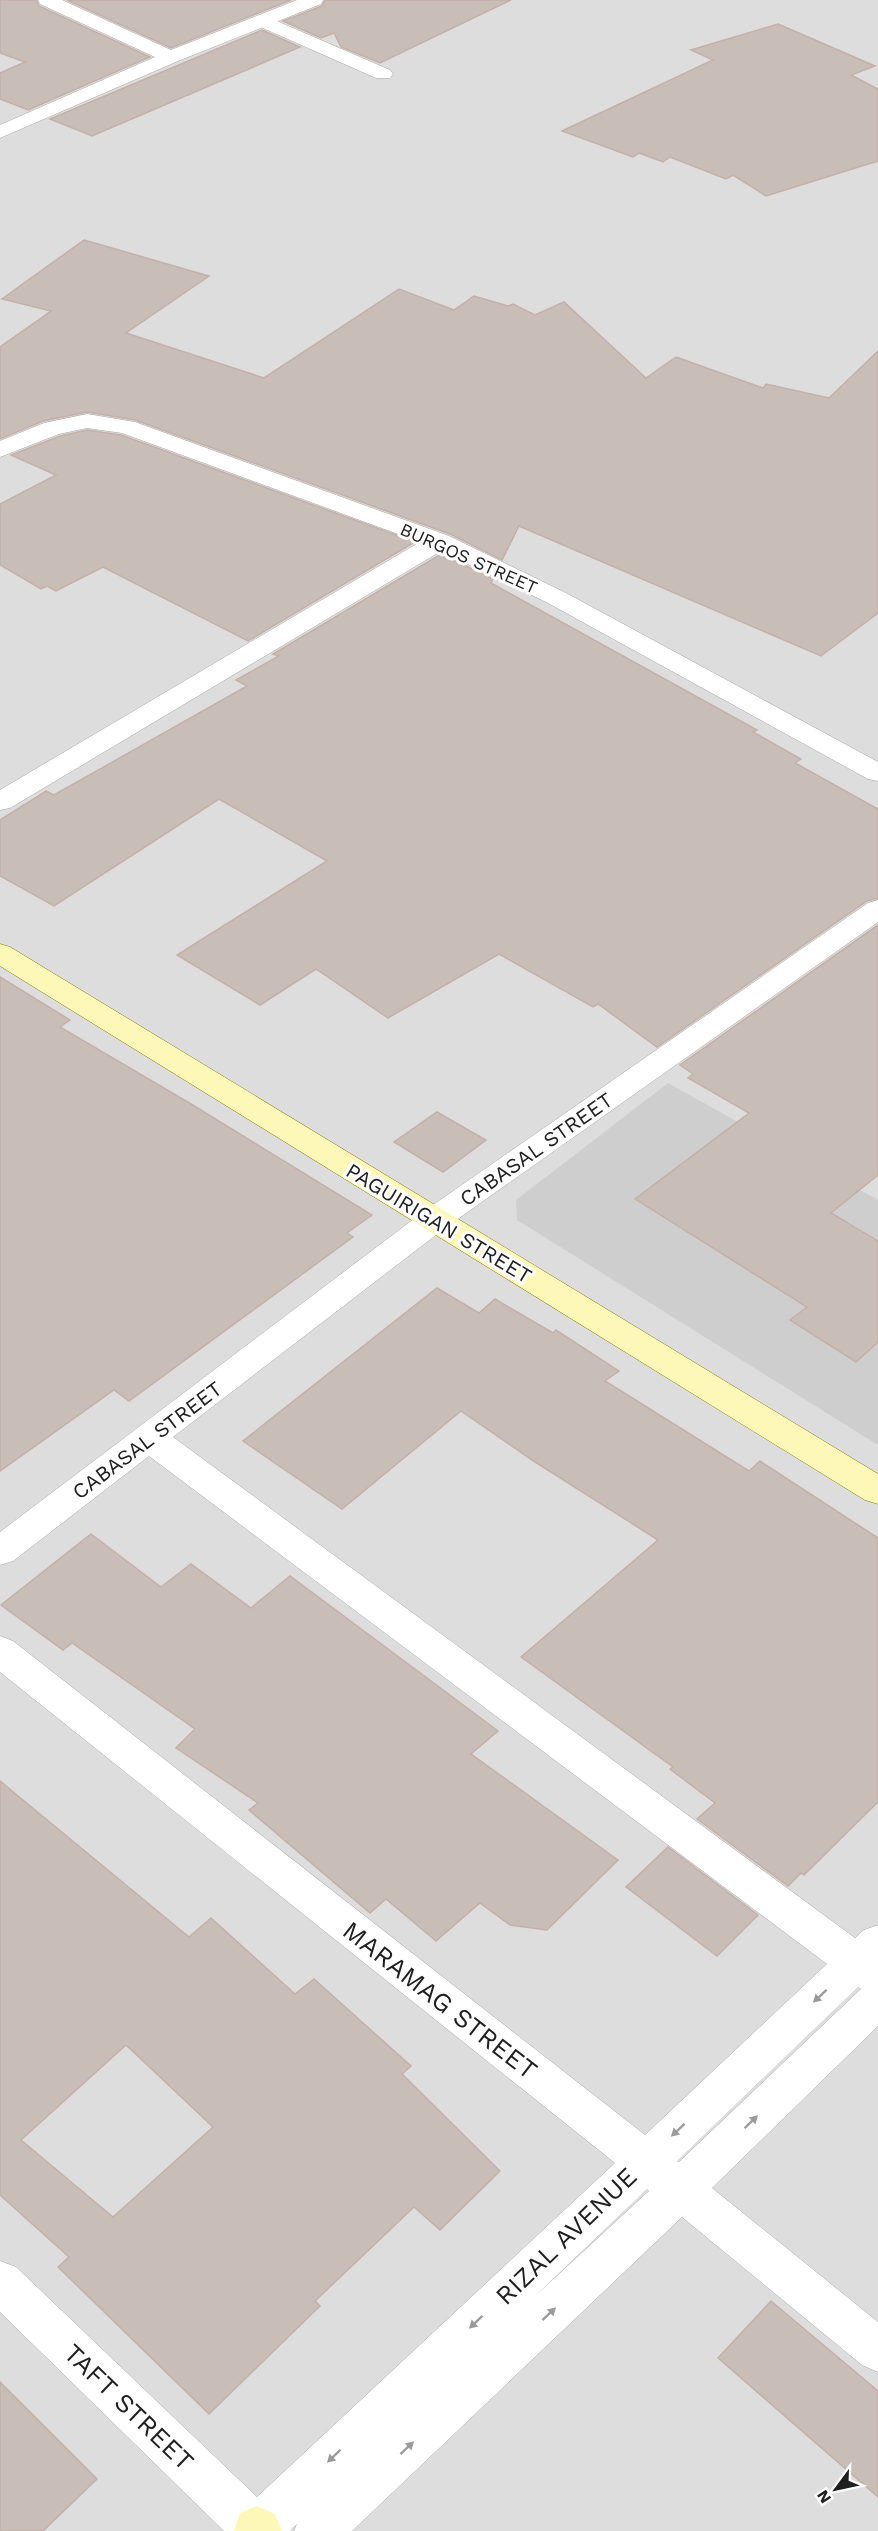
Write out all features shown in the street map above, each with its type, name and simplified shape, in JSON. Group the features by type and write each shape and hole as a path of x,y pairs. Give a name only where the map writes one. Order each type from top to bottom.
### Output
{"main road":[{"name":"PAGUIRIGAN STREET","path":"0,953 878,1491"}],"street":[{"path":"47,0 171,57"},
{"path":"0,132 171,57 314,0"},
{"path":"263,21 383,74"},
{"name":"BURGOS STREET","path":"0,450 52,428 87,421 127,427 440,541 557,598 878,773"},
{"path":"0,802 440,541"},
{"name":"CABASAL STREET","path":"0,1551 434,1221 878,909"},
{"path":"149,1438 873,1970"},
{"name":"MARAMAG STREET","path":"0,1651 645,2161 679,2191 878,2350"},
{"name":"RIZAL AVENUE","path":"257,2531 645,2161 873,1970"},
{"name":"RIZAL AVENUE","path":"318,2531 679,2191 873,1970"},
{"name":"TAFT STREET","path":"0,2282 257,2531"}],"shaded area":[{"path":"0,0 878,0 878,2531 0,2531"},
{"path":"668,1083 878,1200 878,1445 517,1220 516,1200"}],"building":[{"path":"0,0 36,0 39,6 150,57 28,110 0,99 0,73 25,62 0,53"},
{"path":"67,0 291,0 171,48"},
{"path":"325,0 511,0 380,63 341,47 334,33 321,38 283,21 322,6"},
{"path":"778,24 875,66 851,75 878,89 878,161 766,196 733,175 726,179 670,157 663,162 639,153 633,157 562,131 713,60 691,50"},
{"path":"262,30 300,47 92,136 50,119"},
{"path":"84,240 209,276 126,333 264,378 399,289 454,310 474,296 508,306 513,304 535,315 564,302 646,378 676,357 763,388 766,384 829,398 878,351 878,613 821,656 519,526 502,560 450,534 135,420 87,412 43,421 0,439 0,347 51,311 2,299"},
{"path":"87,430 121,435 415,542 248,641 103,567 56,591 47,586 41,589 0,565 0,504 56,475 11,455 60,436"},
{"path":"441,554 493,579 491,583 757,730 753,732 801,759 795,763 878,809 878,898 867,901 657,1047 598,1004 593,1007 499,954 388,1018 316,969 260,1005 177,955 327,861 219,799 54,906 0,876 0,820 46,791 54,795 247,686 236,680 279,656 273,654"},
{"path":"878,925 878,1175 831,1213 878,1241 878,1342 856,1362 790,1320 807,1307 635,1199 749,1113 688,1078 693,1074 680,1065"},
{"path":"0,977 70,1020 60,1027 372,1215 347,1233 353,1237 129,1401 114,1390 0,1471"},
{"path":"437,1112 486,1140 443,1172 394,1142"},
{"path":"437,1288 479,1313 495,1299 553,1333 556,1330 619,1371 605,1381 749,1471 760,1461 878,1538 878,1802 804,1875 801,1873 788,1886 697,1819 715,1803 670,1769 673,1767 521,1657 658,1540 532,1460 461,1411 342,1509 243,1441"},
{"path":"91,1534 161,1587 191,1564 251,1608 290,1576 498,1731 471,1754 618,1860 547,1930 510,1925 480,1903 436,1941 386,1899 370,1913 249,1810 258,1803 176,1748 195,1729 72,1643 63,1650 1,1605"},
{"path":"0,1781 189,1937 211,1918 295,1994 314,1979 411,2066 402,2074 500,2171 440,2230 414,2207 315,2301 320,2306 209,2414 58,2267 69,2257 0,2195","holes":["126,2045 213,2127 113,2217 21,2140"]},
{"path":"668,1847 758,1915 717,1956 626,1887"},
{"path":"771,2301 878,2391 878,2497 718,2358"},
{"path":"0,2382 97,2479 43,2531 0,2531"}]}
